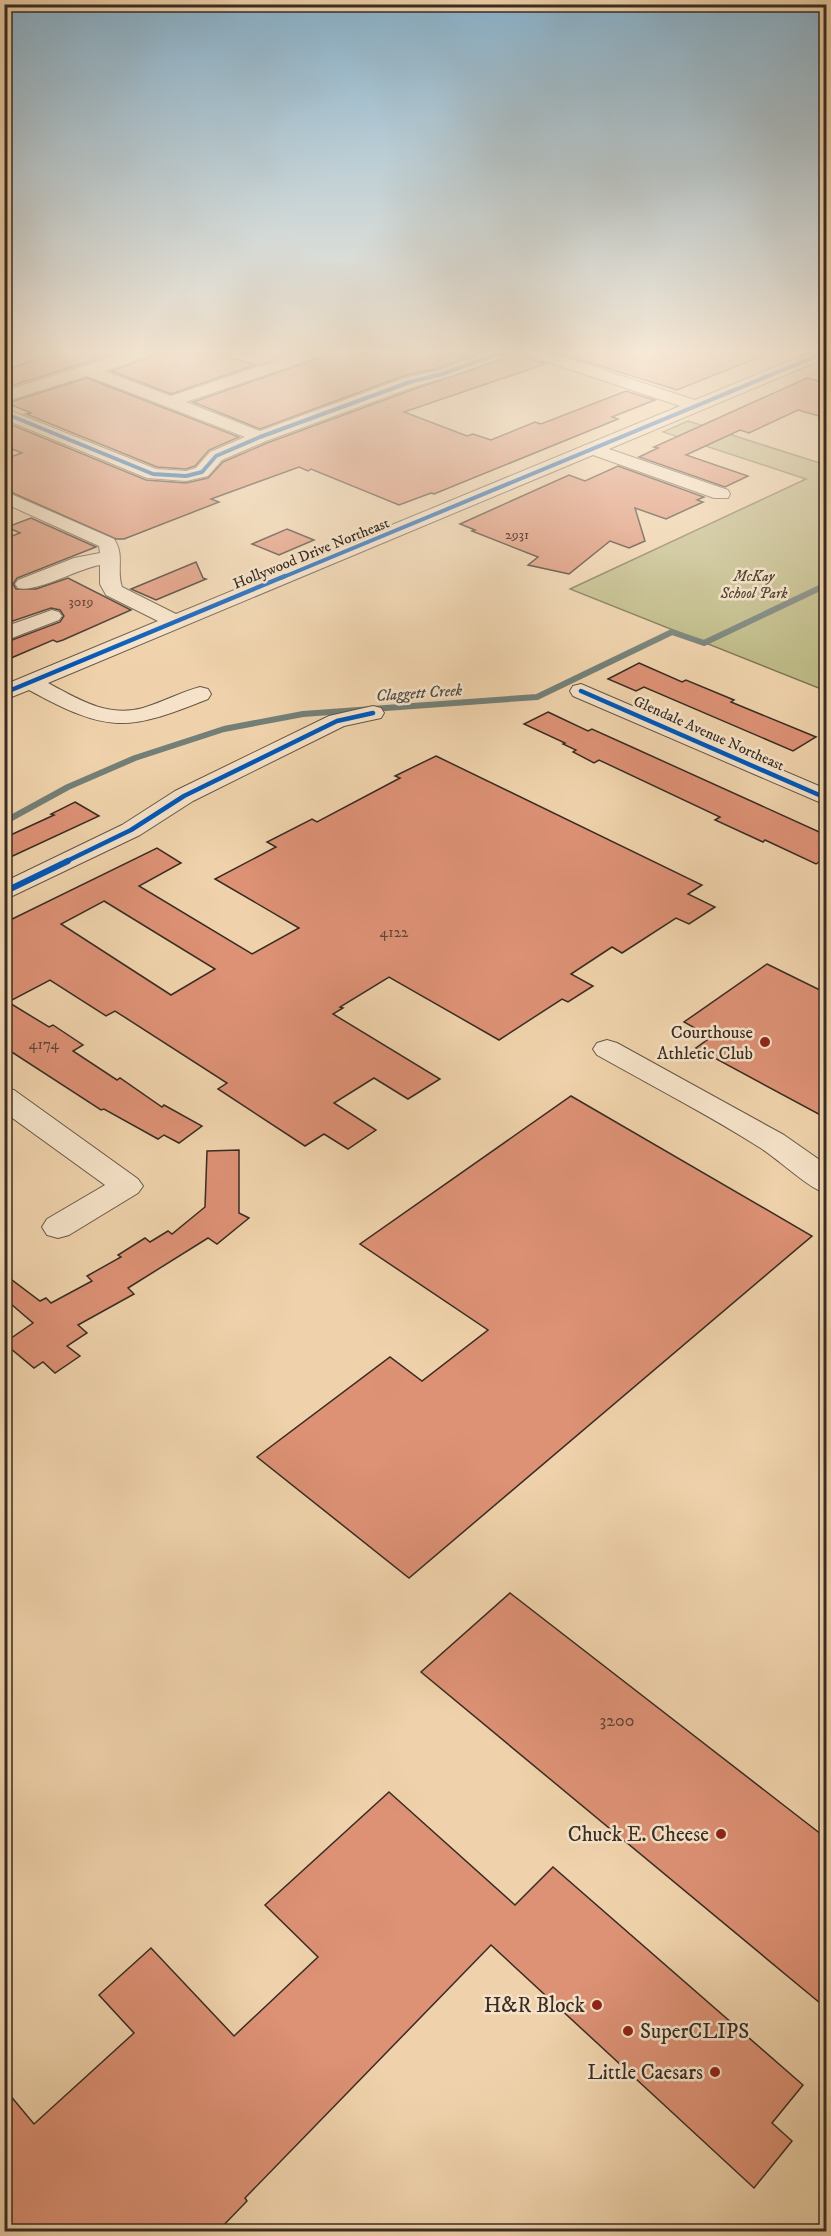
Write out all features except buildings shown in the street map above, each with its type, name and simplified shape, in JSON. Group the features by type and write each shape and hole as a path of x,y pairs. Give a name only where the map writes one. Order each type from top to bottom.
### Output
{"street":[{"path":"107,455 165,476 186,476 202,472 218,455"},
{"name":"Hollywood Drive Northeast","path":"4,693 578,455"},
{"path":"611,455 721,494"},
{"path":"4,496 107,543 111,552 107,571 108,581 113,591 176,622"},
{"path":"4,518 31,508"},
{"path":"25,584 81,562 111,558"},
{"path":"4,635 52,616"},
{"path":"30,682 87,712 120,720 157,712 200,694"},
{"name":"Glendale Avenue Northeast","path":"581,691 826,798"},
{"path":"4,892 131,830 184,796 337,721 373,713"},
{"path":"608,1049 773,1142 805,1164 826,1183"},
{"path":"4,1097 127,1186 58,1227"}],"green space":[{"name":"McKay School Park","path":"734,455 796,455 826,465 826,691 570,589 806,479"}],"waterway":[{"name":"Claggett Creek","path":"4,822 68,787 135,758 224,729 303,714 537,697 672,632 704,643 826,585"}],"cycle path":[{"path":"107,455 153,474 186,476 202,472 218,455"},
{"path":"4,693 577,455"},
{"path":"581,691 826,798"},
{"path":"4,892 131,830 184,796 337,721 373,713"}],"place":[{"name":"Courthouse Athletic Club","path":"765,1042"},
{"name":"Chuck E. Cheese","path":"721,1834"},
{"name":"H&R Block","path":"597,2005"},
{"name":"SuperCLIPS","path":"628,2031"},
{"name":"Little Caesars","path":"715,2072"}]}
